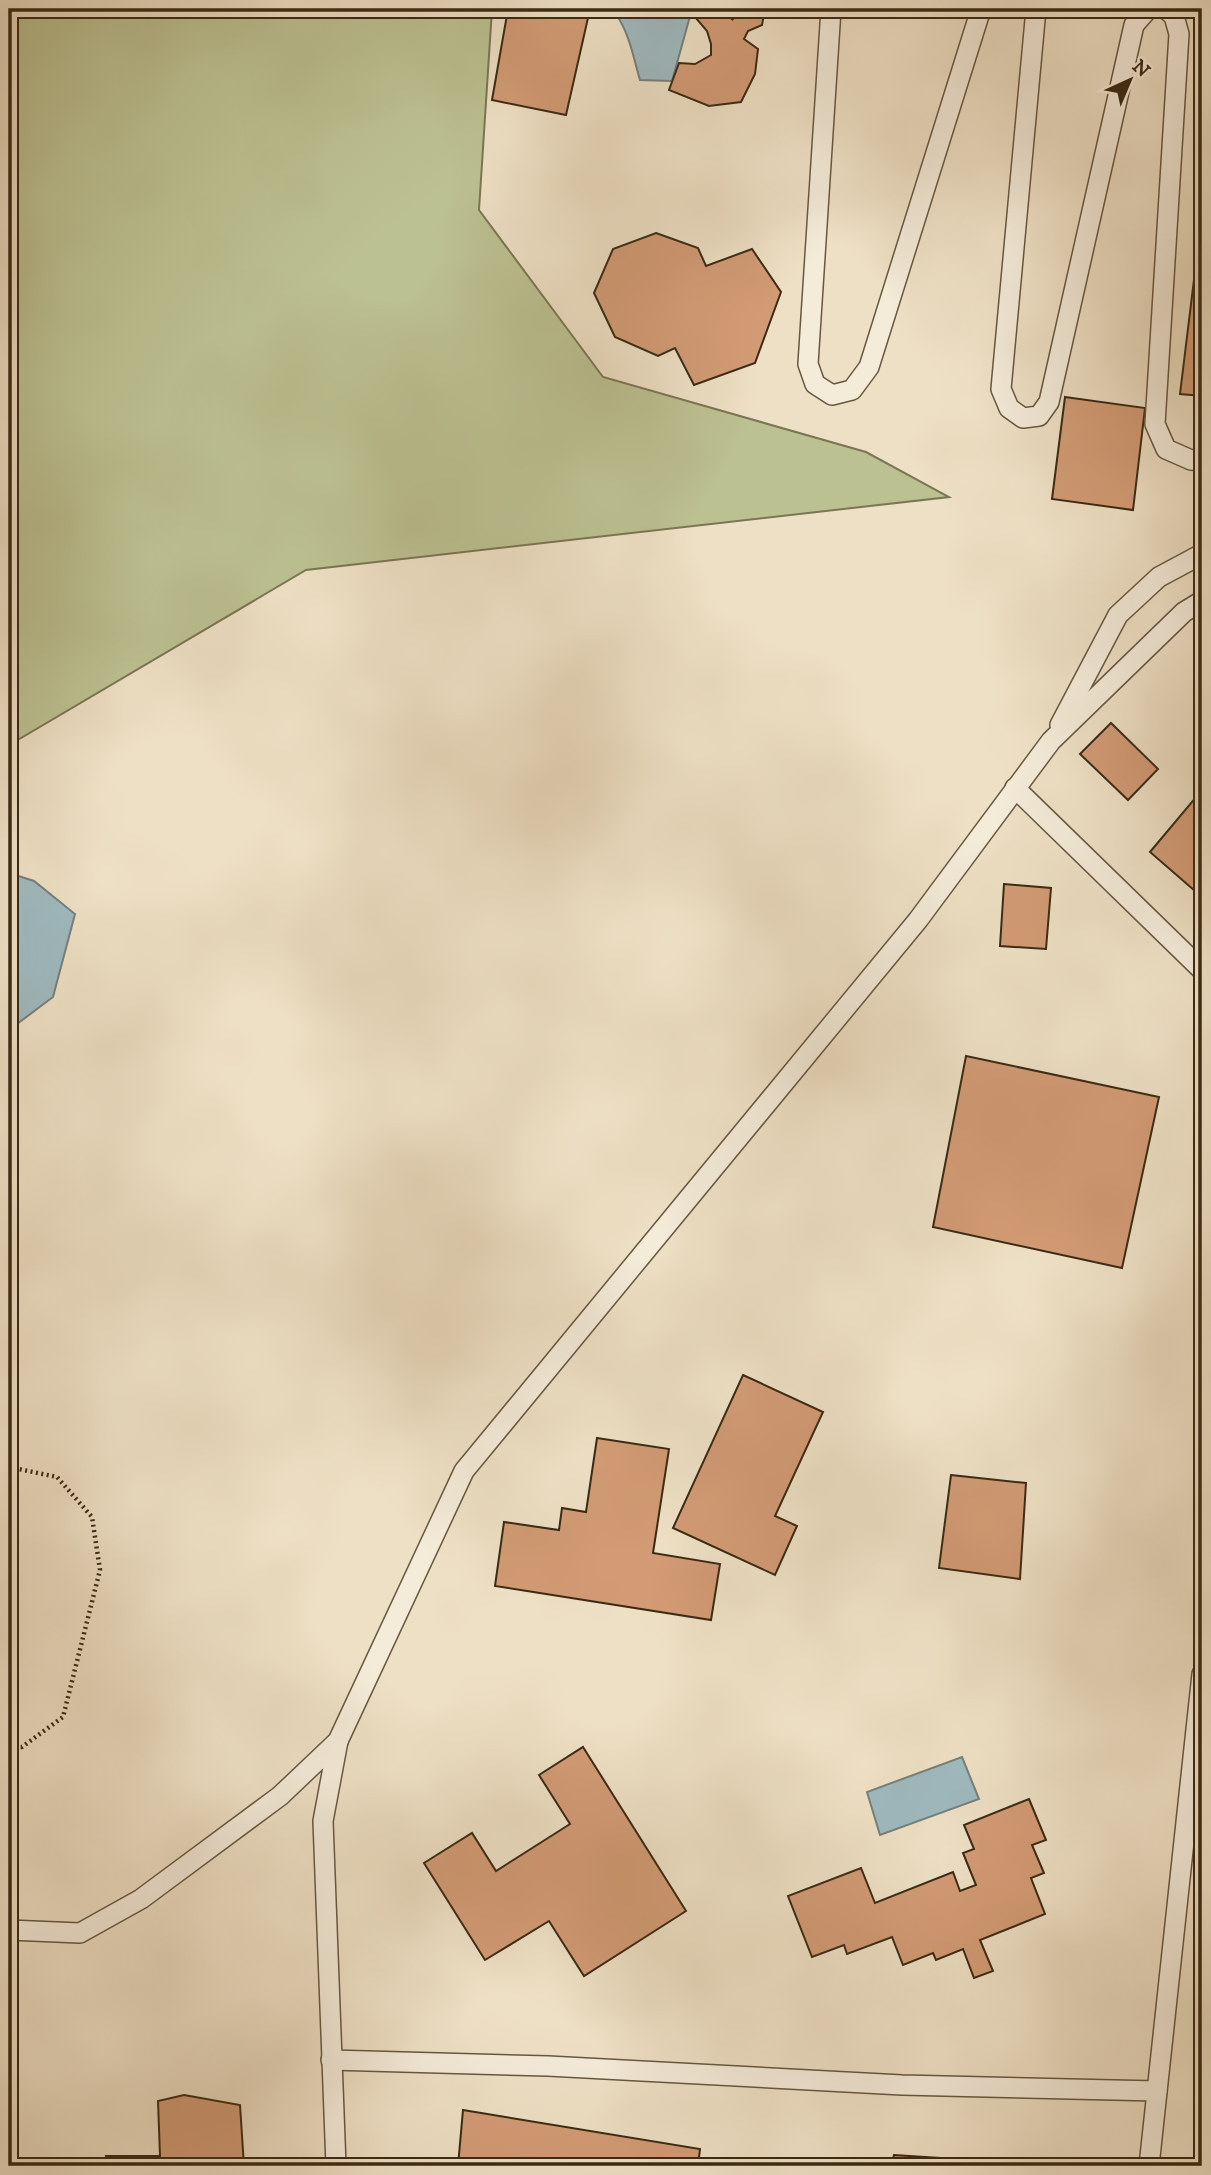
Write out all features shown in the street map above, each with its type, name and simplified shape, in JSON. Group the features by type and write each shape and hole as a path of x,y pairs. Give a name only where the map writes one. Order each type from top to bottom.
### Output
{"lane":[{"path":"831,9 808,364 815,384 832,395 852,390 869,368 981,9"},
{"path":"1035,9 1002,389 1009,408 1023,418 1039,415 1049,402 1134,25 1148,9"},
{"path":"1166,9 1174,16 1180,34 1155,424 1166,449 1191,460 1202,461"},
{"path":"1051,741 1118,615 1159,577 1202,554"},
{"path":"336,2166 323,1821 338,1741 464,1471 901,942 1051,741 1184,612 1202,601"},
{"path":"1015,788 1202,970"},
{"path":"1149,2166 1202,1674"},
{"path":"9,1930 80,1933 141,1899 280,1796 338,1741"},
{"path":"331,2060 548,2066 902,2085 1157,2091"}],"path":[{"path":"9,1467 57,1477 92,1517 100,1570 63,1717 22,1747 9,1748"}],"green space":[{"path":"9,9 492,9 479,210 603,377 866,452 949,497 306,570 16,741 9,739"}],"water":[{"path":"622,9 692,9 672,81 640,80 628,38 616,14"},
{"path":"9,873 34,881 75,914 53,997 9,1030"},
{"path":"962,1757 979,1799 880,1835 867,1792"}],"building":[{"path":"508,9 590,9 566,115 492,100"},
{"path":"691,9 721,9 733,20 729,9 765,9 762,25 748,31 744,39 758,49 755,74 741,102 709,106 669,90 679,63 695,64 711,55 707,31"},
{"path":"1202,214 1202,396 1180,394"},
{"path":"656,233 698,248 706,266 752,249 781,292 755,363 694,385 675,348 658,356 615,337 594,293 613,249"},
{"path":"1065,397 1145,408 1133,510 1052,499"},
{"path":"1111,723 1158,769 1128,800 1080,754"},
{"path":"1202,790 1202,897 1150,852"},
{"path":"1004,884 1051,888 1046,949 1000,946"},
{"path":"966,1056 1159,1097 1122,1268 933,1227"},
{"path":"743,1375 823,1412 775,1516 797,1526 775,1575 673,1528"},
{"path":"597,1438 669,1449 653,1553 720,1564 711,1620 495,1586 504,1522 559,1530 562,1508 586,1512"},
{"path":"951,1475 1026,1483 1020,1579 939,1568"},
{"path":"583,1747 686,1911 584,1976 549,1921 485,1960 424,1863 472,1833 496,1871 570,1824 539,1775"},
{"path":"1029,1799 1046,1840 1032,1845 1044,1873 1031,1878 1045,1914 980,1940 993,1971 974,1978 963,1949 936,1960 933,1953 903,1965 892,1937 847,1954 844,1945 812,1957 788,1896 861,1868 875,1903 953,1872 960,1891 976,1885 963,1853 974,1849 964,1825"},
{"path":"184,2095 240,2105 244,2166 108,2166 106,2156 160,2156 158,2101"},
{"path":"463,2110 700,2149 698,2166 458,2166"},
{"path":"894,2155 1063,2166 891,2166"}]}
